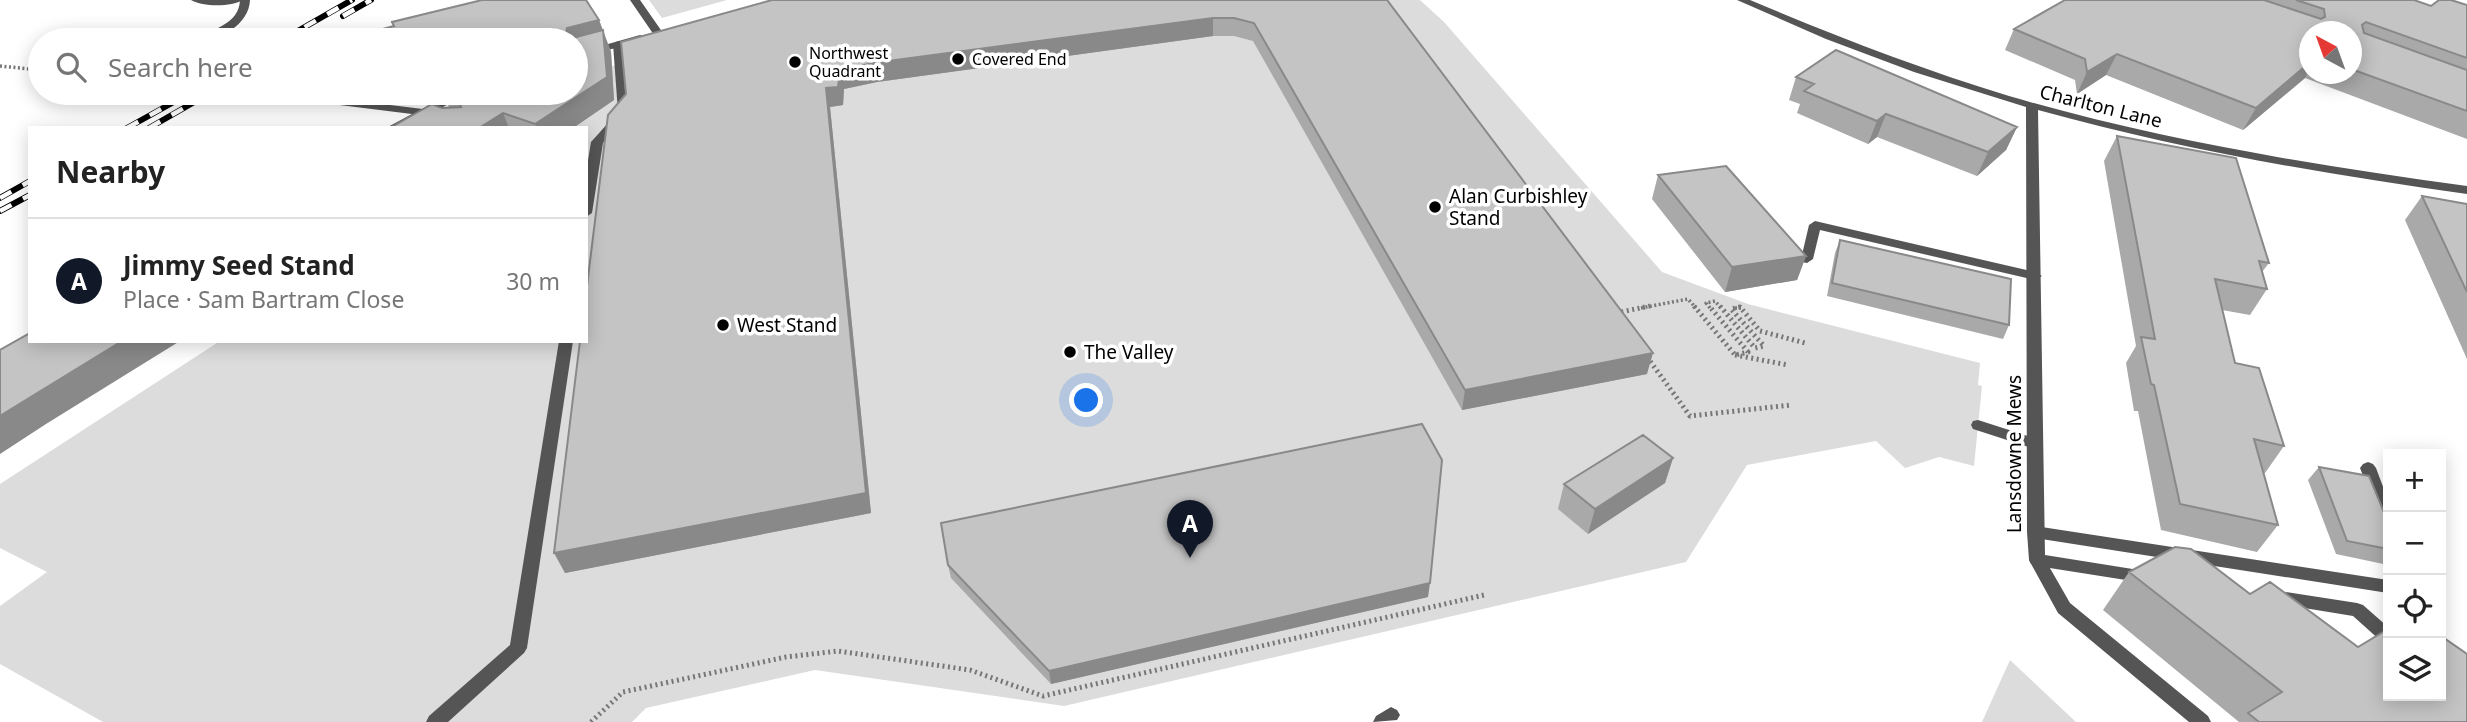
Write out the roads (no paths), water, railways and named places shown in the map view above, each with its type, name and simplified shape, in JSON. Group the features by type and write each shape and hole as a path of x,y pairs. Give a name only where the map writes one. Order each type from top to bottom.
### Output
{"street":[{"path":"196,0 238,0"},
{"path":"224,28 240,19 246,9 245,0"},
{"path":"635,0 659,33"},
{"name":"Charlton Lane","path":"1742,0 1840,42 2032,107 2170,142 2281,164 2467,190"},
{"path":"588,53 672,30"},
{"path":"588,190 592,143 624,113 618,44"},
{"path":"364,105 421,112 441,120"},
{"path":"396,126 437,105"},
{"name":"Lansdowne Mews","path":"2032,107 2037,560"},
{"path":"1807,259 1815,225 2035,276"},
{"path":"435,722 519,648 566,343"},
{"path":"1978,425 2035,444"},
{"path":"2368,468 2385,512"},
{"path":"2035,533 2383,586"},
{"path":"2037,560 2157,579"},
{"path":"2037,560 2064,608 2202,722"},
{"path":"2263,596 2357,610 2383,633"}],"railway":[{"path":"303,28 352,0"},
{"path":"343,16 371,0"},
{"path":"131,126 168,105"},
{"path":"152,126 189,105"},
{"path":"0,198 28,182"},
{"path":"0,211 28,196"}],"place":[{"name":"Covered End","path":"958,59"},
{"name":"Northwest Quadrant","path":"795,62"},
{"name":"Alan Curbishley Stand","path":"1435,207"},
{"name":"West Stand","path":"723,325"},
{"name":"The Valley","path":"1070,352"},
{"name":"Jimmy Seed Stand","path":"1190,558"}]}
